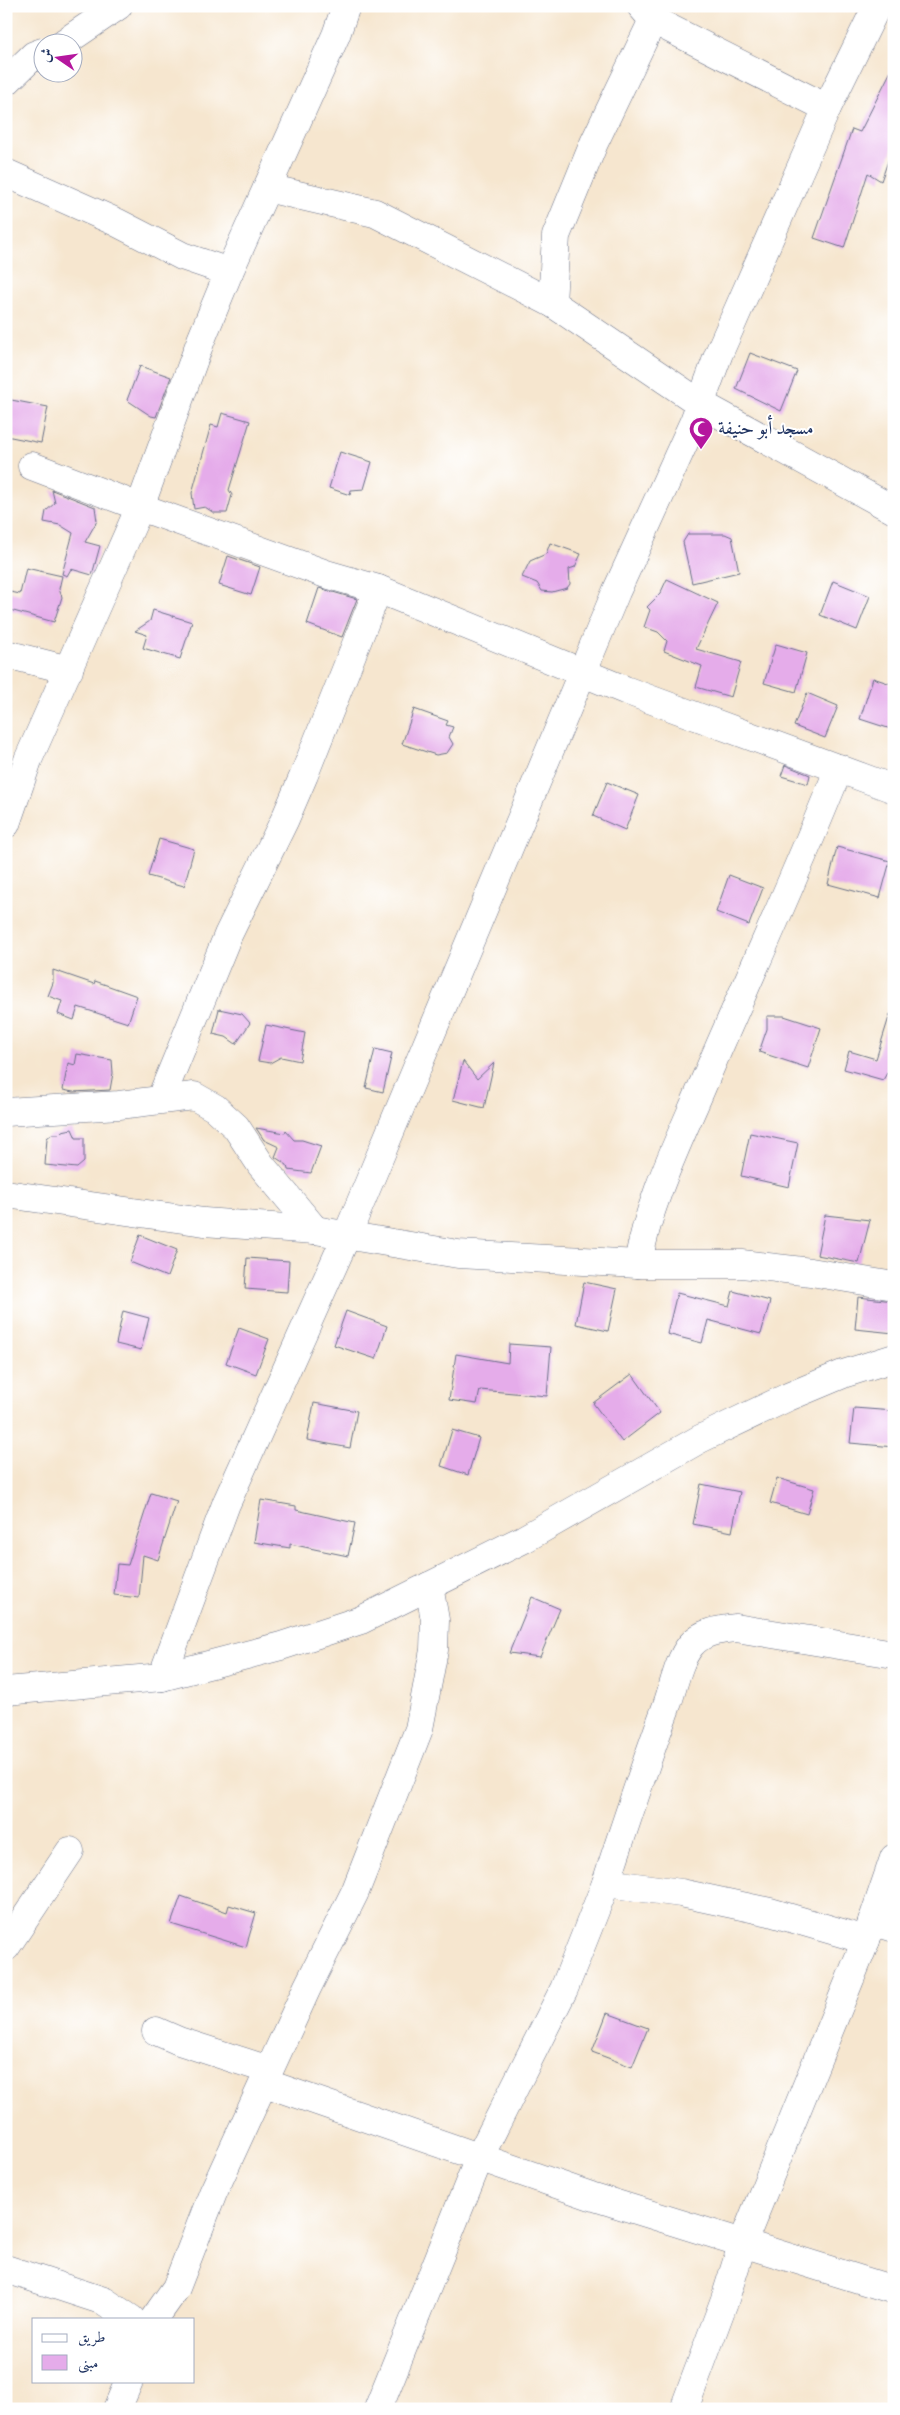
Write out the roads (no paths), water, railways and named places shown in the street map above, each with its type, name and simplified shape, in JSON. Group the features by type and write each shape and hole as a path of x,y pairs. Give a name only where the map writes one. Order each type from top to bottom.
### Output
{"street":[{"path":"80,32 118,6"},
{"path":"6,824 17,757 69,670 140,508 201,340 229,272 336,34 346,6"},
{"path":"162,1677 226,1504 347,1235 616,592 700,404 719,354 828,108 877,6"},
{"path":"552,303 556,236 647,13 828,108"},
{"path":"6,82 32,57"},
{"path":"6,173 84,207 182,256 229,272"},
{"path":"267,188 375,213 552,303 700,404 894,510"},
{"path":"32,466 140,508 326,574 378,589 583,672 894,789"},
{"path":"161,1098 228,935 300,784 378,589"},
{"path":"6,654 69,670"},
{"path":"638,1264 648,1220 678,1143 780,911 839,768"},
{"path":"6,1112 119,1105 161,1098 194,1096 215,1108 236,1127 262,1165 314,1230"},
{"path":"6,1194 204,1222 314,1230 458,1254 638,1264 742,1264 811,1272 894,1286"},
{"path":"6,1691 162,1677 281,1646 361,1620 524,1539 700,1439 788,1397 844,1374 894,1358"},
{"path":"155,2318 176,2288 213,2193 372,1853 419,1729 434,1650 435,1620 429,1586"},
{"path":"378,2409 480,2156 564,1989 606,1883 643,1770 680,1666 690,1646 700,1636 716,1630 736,1628 894,1654"},
{"path":"6,1947 70,1851"},
{"path":"684,2409 725,2298 743,2242 877,1930 894,1858"},
{"path":"606,1883 681,1893 770,1912 877,1930"},
{"path":"156,2031 267,2077 591,2196 894,2290"},
{"path":"6,2269 104,2301 130,2318"},
{"path":"117,2409 128,2382"}],"place":[{"name":"مسجد أبو حنيفة","path":"701,450"}]}
